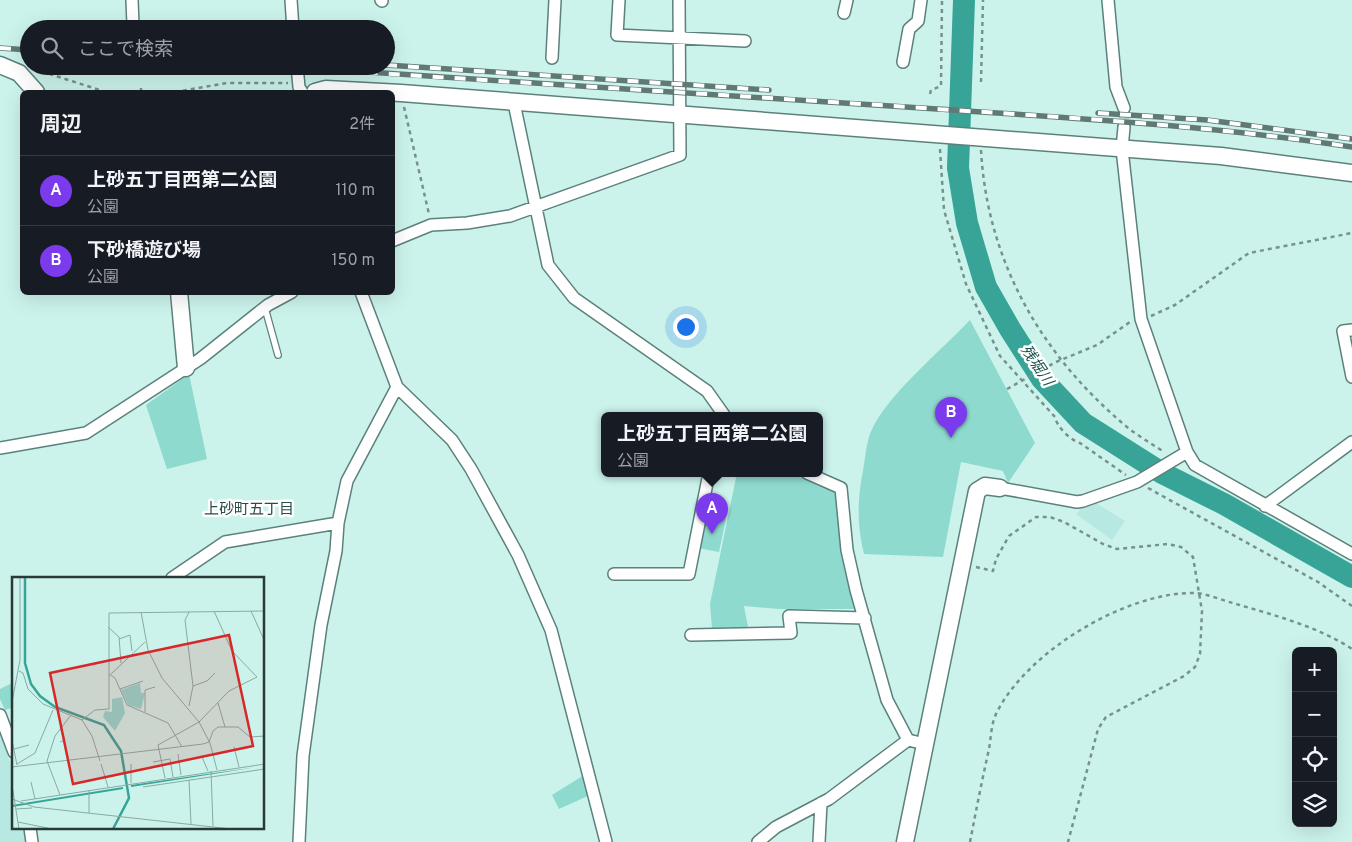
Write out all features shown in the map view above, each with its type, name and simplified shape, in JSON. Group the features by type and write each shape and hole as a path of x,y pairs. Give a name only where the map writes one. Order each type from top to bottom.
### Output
{"street":[{"path":"132,0 133,20"},
{"path":"291,0 292,20"},
{"path":"552,58 555,0"},
{"path":"619,0 617,35 745,42"},
{"path":"395,240 431,225 502,218 680,155 679,0"},
{"path":"844,13 846,0"},
{"path":"903,62 909,29 918,21 921,0"},
{"path":"1108,0 1116,86 1124,108"},
{"path":"0,65 19,74 34,90"},
{"path":"298,75 301,90"},
{"path":"322,90 345,90"},
{"path":"395,93 680,115 980,142 1221,156 1352,173"},
{"path":"514,103 548,265 574,298 707,391 721,412"},
{"path":"1124,127 1122,149 1140,319 1187,452 1195,465 1352,554"},
{"path":"179,295 186,368"},
{"path":"0,448 86,433 186,368 265,308 287,295"},
{"path":"362,295 397,387 452,440 471,469 518,555 551,630 606,842"},
{"path":"1352,330 1343,332 1352,377"},
{"path":"300,842 303,756 321,625 336,551 338,523 347,481 397,387"},
{"path":"1265,506 1352,442"},
{"path":"905,842 977,492 985,486 1077,502 1144,483 1169,457 1187,452"},
{"path":"614,574 689,574 708,477"},
{"path":"816,477 841,488 848,550 865,618 888,700 908,740"},
{"path":"173,577 225,542 338,523"},
{"path":"691,635 791,634 790,616 865,618"},
{"path":"0,715 12,747"},
{"path":"758,842 776,828 821,803 908,740 925,744"},
{"path":"820,842 821,803"}],"lane":[{"path":"265,308 278,355"}],"path":[{"path":"930,94 931,90 940,86 942,0"},
{"path":"981,82 983,0"},
{"path":"53,75 99,90"},
{"path":"187,90 227,83 290,83 288,88"},
{"path":"401,93 431,225"},
{"path":"943,139 944,210 966,284 1000,356 1055,417 1056,424 1075,441 1129,477"},
{"path":"980,142 996,237 1016,290 1037,330 1089,393 1122,422 1169,457"},
{"path":"1148,318 1174,305 1249,253 1352,233"},
{"path":"1007,389 1023,382 1056,362 1062,362 1097,345 1133,320"},
{"path":"1144,483 1318,582 1352,606"},
{"path":"984,569 993,571 996,558 1009,536 1022,525 1036,518 1050,518 1064,522 1103,544 1117,549 1168,544 1181,547 1193,557 1202,611 1200,654 1195,667 1184,676 1106,717 1098,729 1068,842"},
{"path":"970,842 996,714 1012,688 1039,661 1082,629 1117,610 1158,596 1198,593 1282,617 1338,640 1352,650"}],"shaded area":[{"path":"970,320 1035,443 1008,483 1003,471 961,462 943,557 864,554 859,523 859,503 870,434 877,420 900,390"},
{"path":"189,374 207,459 167,469 146,405"},
{"path":"736,477 812,477 837,488 862,609 779,609 744,606 748,627 712,628 710,604"},
{"path":"1096,503 1125,521 1112,540 1076,514 1083,506"},
{"path":"705,515 726,519 719,552 698,548"},
{"path":"12,683 12,708 5,710 0,699 0,689"},
{"path":"0,734 12,767 12,830 24,830 27,842 0,842"},
{"path":"584,775 590,795 559,809 552,795"}],"waterway":[{"name":"残堀川","path":"964,0 958,168 967,223 986,287 1042,379 1083,423 1162,473 1224,504 1352,577"}],"tunnel":[{"path":"1124,108 1124,127"}],"railway":[{"path":"0,48 20,49"},
{"path":"395,66 769,90"},
{"path":"395,74 1093,119 1249,133 1352,147"},
{"path":"1098,113 1207,120 1352,139"}],"place":[{"name":"下砂橋遊び場","path":"951,438"},
{"name":"上砂五丁目西第二公園","path":"712,534"}],"district":[{"name":"上砂町五丁目","path":"249,510"}]}
